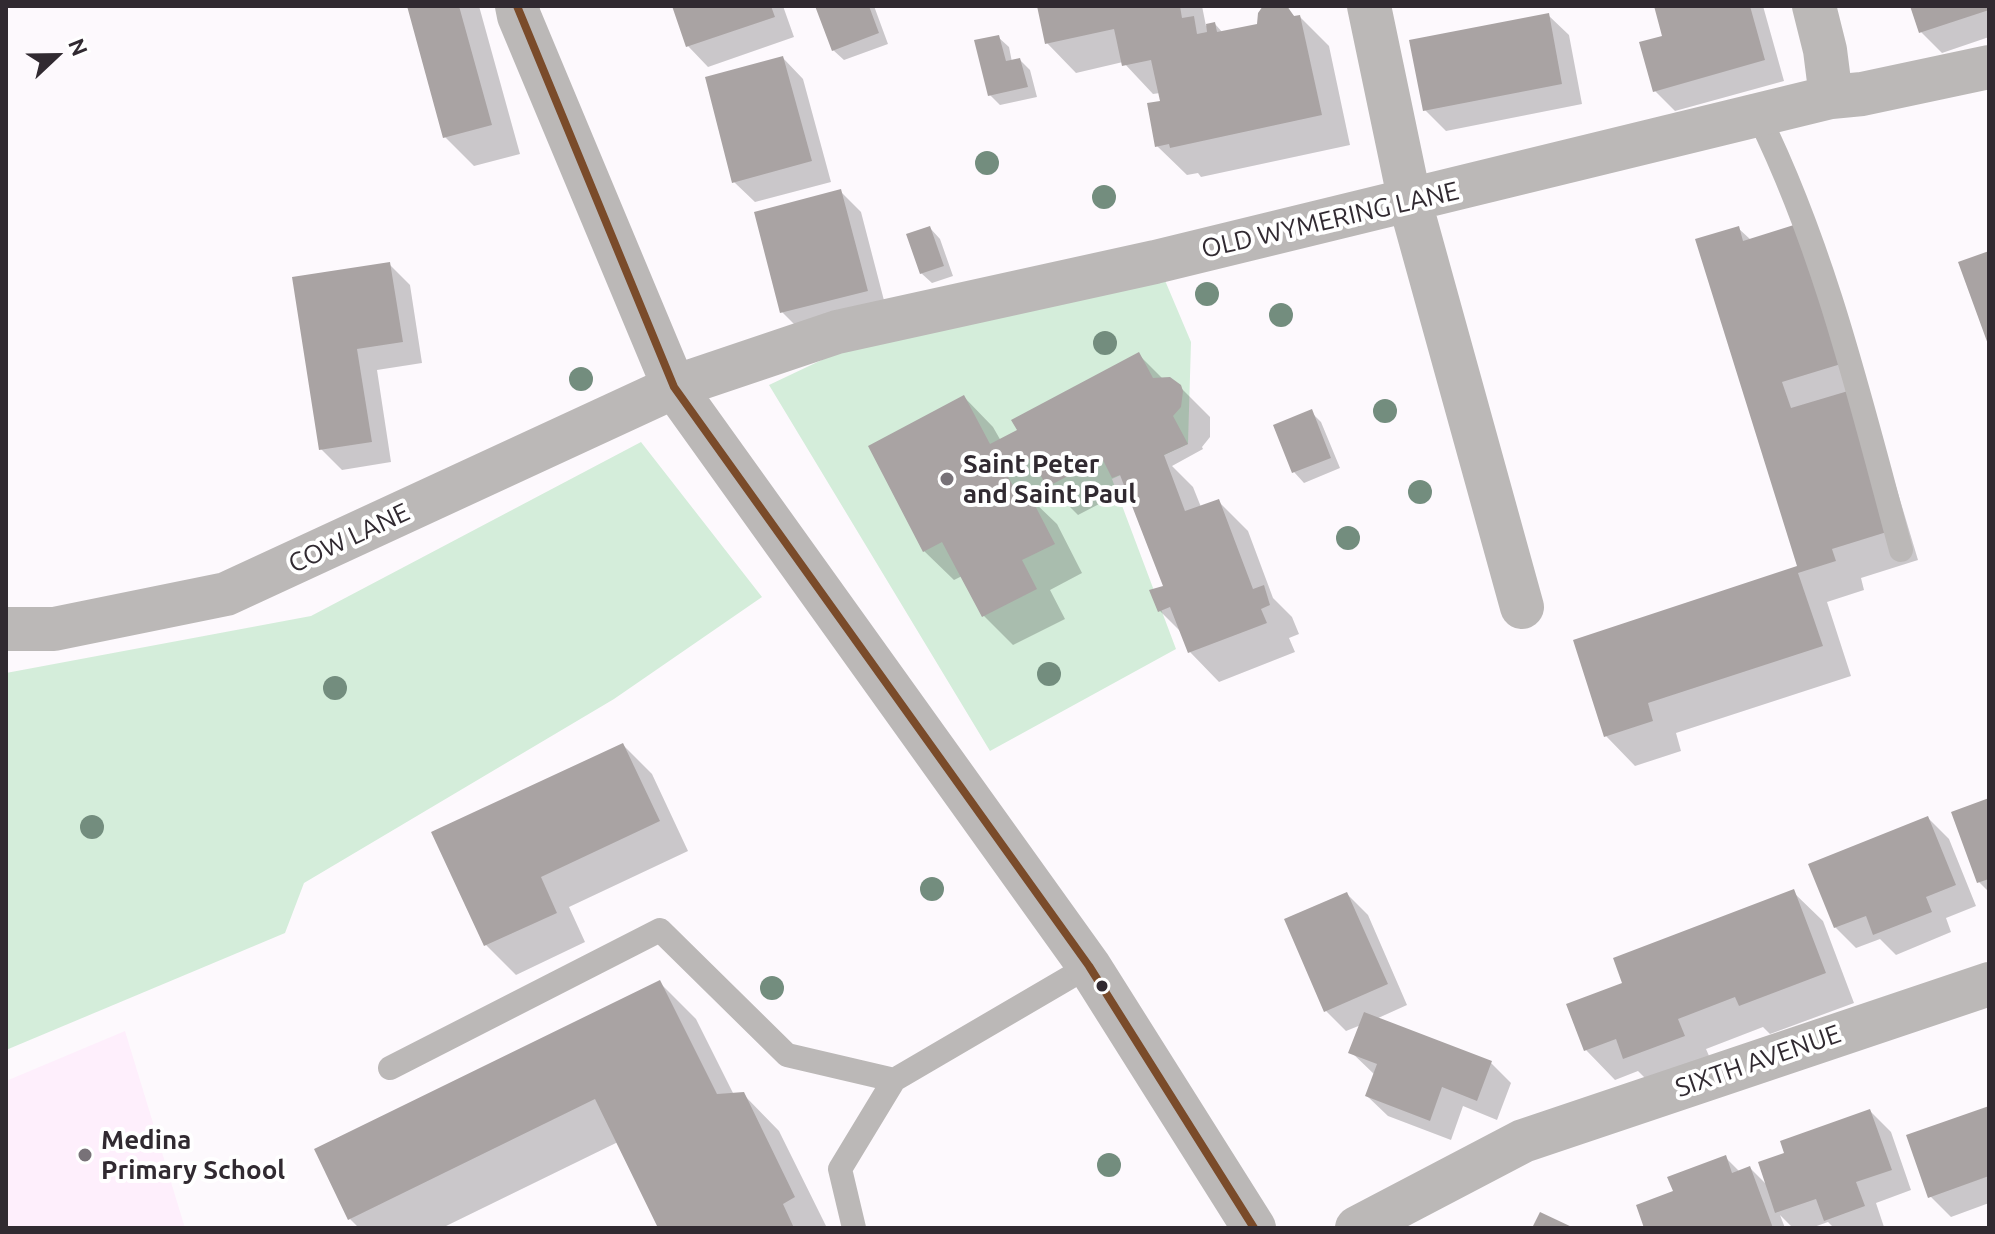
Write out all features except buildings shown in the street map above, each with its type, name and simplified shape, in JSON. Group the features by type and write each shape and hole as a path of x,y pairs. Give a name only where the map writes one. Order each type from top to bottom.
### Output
{"street":[{"path":"517,6 674,387 1089,966 1254,1228"},
{"path":"1369,6 1410,202 1522,607"},
{"path":"1814,6 1825,50 1831,97"},
{"name":"OLD WYMERING LANE","path":"674,387 837,332 1410,202 1831,97 1862,94 1989,67"},
{"name":"COW LANE","path":"6,629 54,629 226,594 674,387"},
{"name":"SIXTH AVENUE","path":"1357,1228 1523,1141 1989,984"}],"lane":[{"path":"1758,115 1781,161 1839,319 1901,550"},
{"path":"390,1068 660,930 787,1055 894,1080"},
{"path":"854,1228 840,1169 894,1080 1089,966"}],"shaded area":[{"name":"Medina Primary School","path":"125,1031 185,1228 6,1228 6,1081"}],"green space":[{"path":"1161,271 1191,342 1188,444 1112,479 1176,649 990,751 769,385 868,338"},
{"path":"641,442 762,597 614,699 304,883 285,933 6,1050 6,673 311,616"}],"transit line":[{"path":"517,6 674,387 1089,966 1254,1228"}],"place":[{"name":"Saint Peter and Saint Paul","path":"947,479"},
{"name":"Medina Primary School","path":"85,1155"}]}
